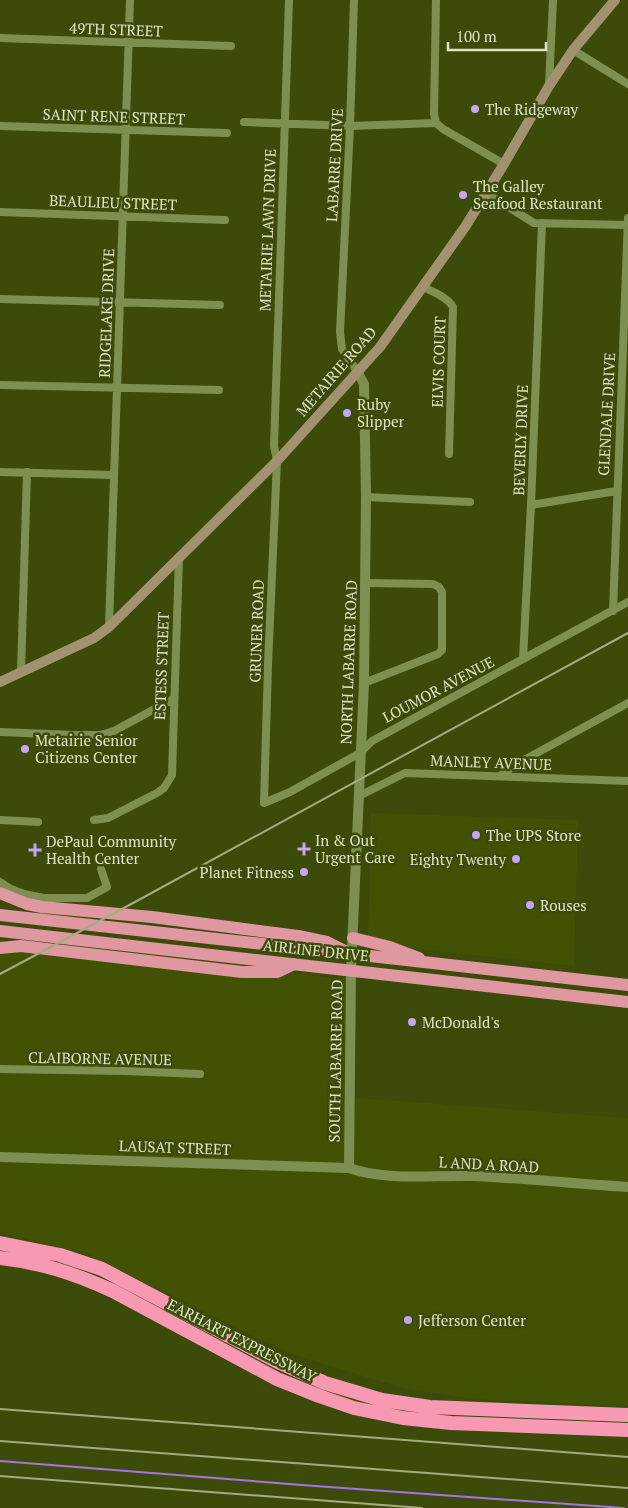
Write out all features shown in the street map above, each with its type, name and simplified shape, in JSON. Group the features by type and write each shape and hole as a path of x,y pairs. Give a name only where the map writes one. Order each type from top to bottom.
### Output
{"highway":[{"path":"0,893 28,904 152,917 298,936 327,942 352,955"},
{"name":"AIRLINE DRIVE","path":"0,915 628,985"},
{"name":"AIRLINE DRIVE","path":"0,931 628,1002"},
{"path":"353,938 390,947 428,963"},
{"path":"0,948 21,946 242,972 277,972 294,964"},
{"path":"507,988 547,988 555,984 556,977"},
{"name":"EARHART EXPRESSWAY","path":"0,1243 60,1255 102,1269 276,1361 325,1383 382,1400 430,1407 628,1415"},
{"name":"EARHART EXPRESSWAY","path":"0,1258 57,1268 84,1278 113,1291 277,1379 354,1408 403,1418 451,1423 628,1430"}],"main road":[{"name":"METAIRIE ROAD","path":"0,682 94,638 109,627 277,461 380,347 486,193 572,50 614,0"}],"street":[{"name":"RIDGELAKE DRIVE","path":"109,627 130,0"},
{"name":"METAIRIE LAWN DRIVE","path":"277,461 274,446 288,0"},
{"name":"LABARRE DRIVE","path":"354,0 340,332 342,349 357,371"},
{"path":"436,0 434,114 436,123 443,129 504,164"},
{"path":"549,86 553,0"},
{"name":"49TH STREET","path":"0,38 128,44 231,46"},
{"path":"572,50 628,84"},
{"path":"244,122 350,126 436,123"},
{"name":"SAINT RENE STREET","path":"0,126 227,133"},
{"path":"486,193 530,221 542,223 628,225"},
{"name":"BEAULIEU STREET","path":"0,212 224,220"},
{"name":"GLENDALE DRIVE","path":"612,611 628,218"},
{"name":"BEVERLY DRIVE","path":"523,659 542,223"},
{"name":"ELVIS COURT","path":"423,287 441,296 453,308 449,454"},
{"path":"0,298 220,305"},
{"name":"NORTH LABARRE ROAD","path":"352,955 364,683 366,497 364,384 357,371"},
{"path":"0,385 219,390"},
{"name":"GRUNER ROAD","path":"264,803 277,461"},
{"path":"0,472 113,475"},
{"path":"21,672 27,472"},
{"path":"531,505 616,492"},
{"path":"366,497 470,502"},
{"name":"ESTESS STREET","path":"94,820 108,818 157,793 164,788 172,775 179,557"},
{"path":"364,683 438,654 442,650 442,592 439,587 433,584 365,583"},
{"name":"LOUMOR AVENUE","path":"264,803 290,792 360,753 372,741 628,602"},
{"path":"0,732 100,735 114,731 173,699"},
{"path":"500,776 515,765 628,703"},
{"name":"MANLEY AVENUE","path":"359,796 405,773 628,780"},
{"path":"0,820 38,822"},
{"path":"0,882 24,894 44,898 87,898 107,887 101,869"},
{"name":"SOUTH LABARRE ROAD","path":"348,1168 352,955"},
{"name":"CLAIBORNE AVENUE","path":"0,1069 200,1074"},
{"name":"LAUSAT STREET","path":"0,1157 348,1168"},
{"name":"L AND A ROAD","path":"348,1168 358,1172 406,1176 471,1176 628,1187"}],"shaded area":[{"path":"371,813 578,820 574,966 418,949 368,936"},
{"path":"0,941 346,979 344,1097 628,1118 628,1406 473,1399 402,1388 292,1354 225,1323 90,1255 0,1234"}],"waterway":[{"path":"0,1461 624,1508"}],"railway":[{"path":"0,974 628,633"},
{"path":"0,1409 628,1457"},
{"path":"0,1441 628,1488"},
{"path":"0,1476 422,1508"}],"place":[{"name":"The Ridgeway","path":"475,109"},
{"name":"The Galley Seafood Restaurant","path":"463,195"},
{"name":"Ruby Slipper","path":"347,413"},
{"name":"Metairie Senior Citizens Center","path":"25,749"},
{"name":"The UPS Store","path":"476,835"},
{"name":"In & Out Urgent Care","path":"304,849"},
{"name":"DePaul Community Health Center","path":"35,850"},
{"name":"Eighty Twenty","path":"516,859"},
{"name":"Planet Fitness","path":"304,872"},
{"name":"Rouses","path":"530,905"},
{"name":"McDonald's","path":"412,1022"},
{"name":"Jefferson Center","path":"408,1320"}]}
